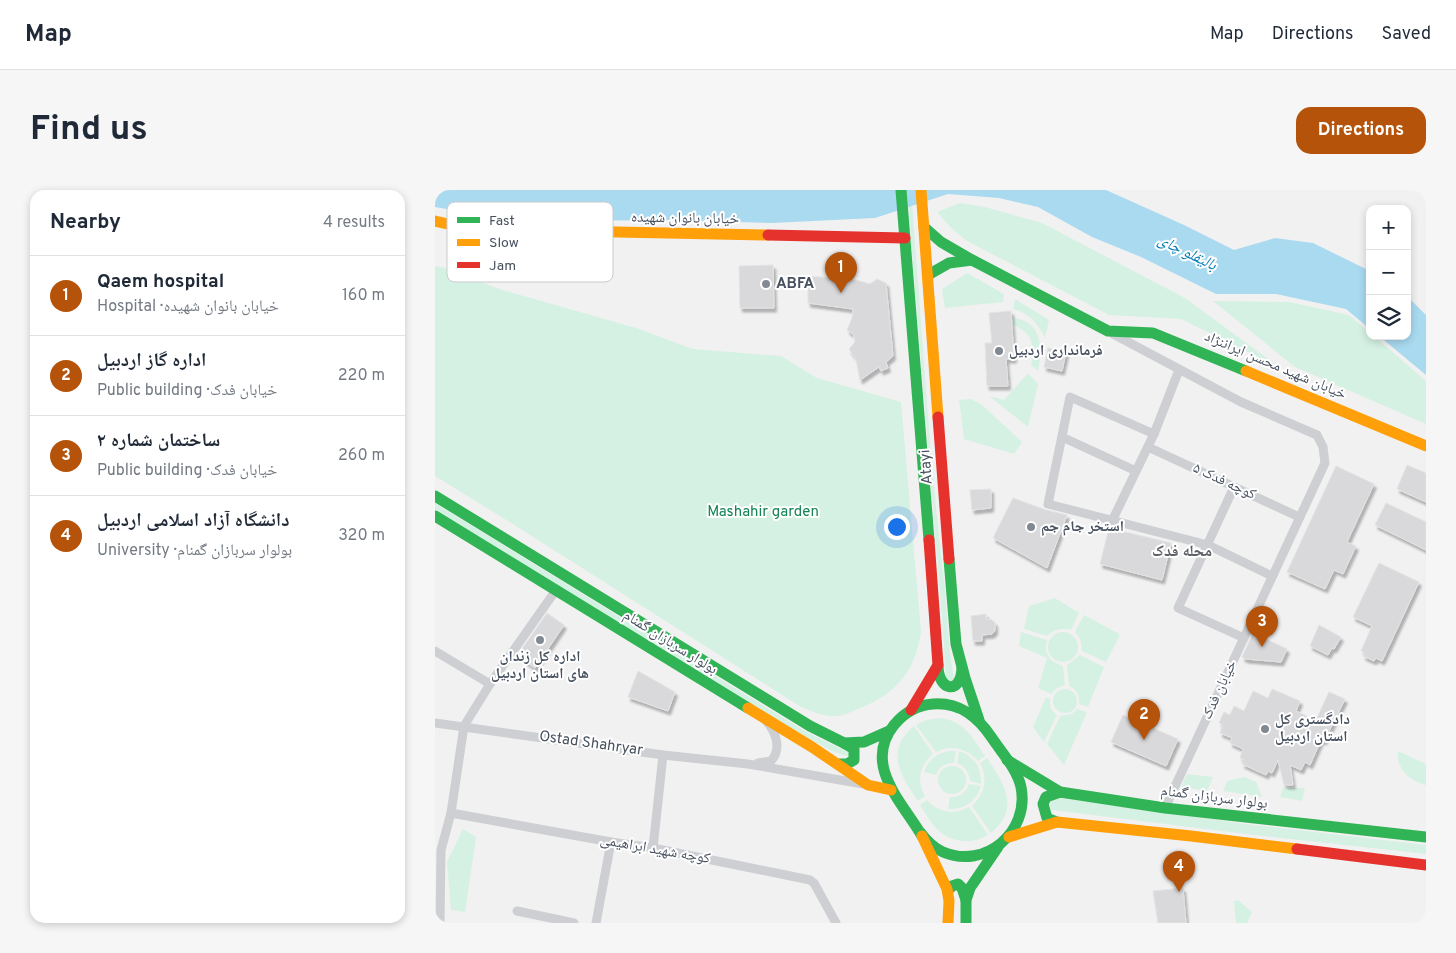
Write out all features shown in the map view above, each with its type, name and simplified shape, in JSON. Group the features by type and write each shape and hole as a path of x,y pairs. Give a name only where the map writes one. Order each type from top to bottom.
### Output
{"main road":[{"name":"Atayi","path":"901,190 938,665"},
{"name":"Atayi","path":"921,190 956,644 979,720"},
{"name":"خیابان شهید محسن ایراننژاد","path":"925,227 941,242 972,260 1108,331 1153,333 1165,336 1426,446"},
{"name":"خیابان بانوان شهیده","path":"613,232 905,238"},
{"path":"928,275 940,266 955,261 972,260"},
{"name":"بولوار سربازان گمنام","path":"435,496 811,726 844,743"},
{"name":"بولوار سربازان گمنام","path":"435,516 761,716 868,785 891,790"},
{"path":"938,665 941,682 946,686 957,684 961,679 962,667"},
{"path":"911,710 938,665"},
{"path":"966,900 970,888 998,847 1009,837 1019,819 1023,799 1018,778 979,720 966,710 952,704 931,703 911,710 899,719 889,731 883,751 883,772 891,790 920,832 934,847 943,852 953,855 974,856 984,854 998,847"},
{"path":"844,743 864,742 889,731"},
{"path":"838,764 847,764 854,760 854,749 844,743"},
{"name":"بولوار سربازان گمنام","path":"1007,760 1060,792 1165,808 1426,837"},
{"path":"1060,792 1047,796 1042,805 1047,818 1057,822 1426,865"},
{"path":"1009,837 1057,822"},
{"path":"920,832 948,890 948,923"},
{"path":"948,890 953,884 961,886 964,890 966,923"}],"street":[{"name":"خیابان شهید محسن ایراننژاد","path":"1108,331 1241,402 1317,435 1323,447 1325,463"},
{"path":"1112,521 1154,434 1179,370"},
{"path":"1154,434 1070,397 1048,504 1208,545 1272,576"},
{"path":"1062,437 1136,471"},
{"name":"کوچه فدک ۵","path":"1148,447 1299,517"},
{"name":"خیابان فدک","path":"1165,808 1325,463"},
{"path":"1234,487 1178,608 1243,638"},
{"path":"440,923 438,850 451,813 464,726 490,684 556,590"},
{"path":"435,651 490,684"},
{"path":"748,764 771,761 776,754 777,744 773,732 761,716"},
{"name":"Ostad Shahryar","path":"435,723 663,755 748,764"},
{"path":"653,848 663,755"},
{"path":"748,764 868,785"},
{"name":"کوچه شهید ابراهیمی","path":"451,813 653,848 810,880 814,882 836,923"},
{"path":"595,923 611,842"},
{"path":"517,911 574,923"}],"green space":[{"path":"907,190 911,190 933,471 949,646 954,679 952,682 946,680"},
{"path":"960,203 985,207 1042,223 1185,298 1282,369 1181,319 1109,315 967,241 953,230 937,212"},
{"name":"Mashahir garden","path":"435,266 447,269 447,282 481,282 499,289 636,328 693,349 781,356 817,378 901,402 921,632 914,658 910,668 896,686 876,701 844,715 829,716 819,714 801,707 435,476"},
{"path":"967,273 1004,294 1003,302 945,308 942,289"},
{"path":"1015,299 1049,320 1045,338 1032,320 1024,313 1013,309"},
{"path":"1213,301 1289,302 1349,315 1366,330 1366,340 1379,340 1426,381 1426,424 1295,367"},
{"path":"1013,317 1025,321 1038,335 1040,353 1038,371 1031,365 1032,346 1029,336 1013,325"},
{"path":"1028,373 1038,384 1028,427 989,396 1004,400"},
{"path":"971,399 982,405 1022,442 1014,454 964,439 959,400"},
{"path":"435,503 808,733 850,753 849,756 833,751 808,738 435,510"},
{"path":"1055,598 1079,613 1071,630 1058,630 1047,636 1024,629 1029,606"},
{"path":"1084,615 1119,634 1106,662 1082,651 1080,638 1075,632"},
{"path":"1021,632 1047,640 1046,649 1049,657 1063,666 1065,685 1057,688 1051,694 1038,688 1047,658 1019,646"},
{"path":"1063,632 1074,636 1078,647 1074,658 1063,662 1052,658 1048,647 1052,636"},
{"path":"1080,655 1104,667 1088,707 1079,704 1077,693 1069,686 1067,665"},
{"path":"1065,689 1070,690 1076,696 1076,706 1070,712 1065,713 1060,712 1054,706 1053,701 1054,696 1060,690"},
{"path":"1046,697 1050,699 1051,708 1057,715 1044,742 1033,727"},
{"path":"1077,709 1087,712 1064,765 1047,744 1060,716 1072,714"},
{"path":"941,718 956,723 967,731 985,756 978,761 964,750 947,748 936,752 916,725 926,720"},
{"path":"914,726 933,754 922,768 920,779 925,796 918,801 901,773 898,764 900,745 905,735"},
{"path":"948,751 956,751 954,763 943,766 936,775 924,772 933,758"},
{"path":"959,751 969,756 976,763 980,773 981,784 970,781 966,770 957,763"},
{"path":"1398,751 1426,764 1426,785 1414,781 1401,769"},
{"path":"987,758 999,777 1007,796 1005,814 1000,824 991,833 972,806 980,796 984,786 984,774 980,763"},
{"path":"952,766 962,770 966,780 962,790 952,794 942,790 938,780 942,770"},
{"path":"1187,774 1213,777 1207,791 1181,787"},
{"path":"1244,777 1256,782 1262,797 1223,791 1227,781"},
{"path":"969,784 981,786 973,801 959,808 948,809 950,797 962,794"},
{"path":"1283,788 1305,788 1302,801 1280,797"},
{"path":"1054,797 1246,824 1426,845 1426,854 1053,810 1049,809 1050,801"},
{"path":"927,800 936,808 952,812 969,807 988,835 968,841 948,837 936,828 920,805"},
{"path":"463,829 476,837 465,912 451,910 447,862"},
{"path":"1238,900 1252,912 1247,923 1236,923 1234,901"}],"water":[{"name":"بالیقلو چای","path":"435,190 1106,190 1234,250 1275,238 1313,243 1366,269 1366,326 1346,309 1276,294 1216,294 1141,257 1092,237 1038,207 999,198 948,194 875,218 772,223 613,220 613,202 447,202 447,209 435,207"},
{"path":"1411,300 1426,315 1426,375 1384,340 1411,340"}],"building":[{"path":"773,265 774,308 740,308 739,266"},
{"path":"808,276 856,280 870,284 877,279 886,283 893,356 886,362 888,368 881,371 879,367 860,380 856,359 849,349 855,342 854,335 847,330 852,318 853,309 808,303"},
{"name":"فرمانداری اردبیل","path":"1011,311 1014,359 1006,359 1008,386 987,386 985,343 992,343 989,313"},
{"path":"1048,348 1066,352 1062,371 1044,367"},
{"path":"1407,465 1426,473 1426,502 1397,489"},
{"path":"1336,466 1374,484 1347,542 1356,546 1343,574 1334,570 1325,589 1287,572"},
{"path":"991,489 991,508 972,510 970,490"},
{"name":"استخر جام جم","path":"1013,498 1046,510 1067,515 1047,568 993,538"},
{"path":"1386,503 1426,522 1426,550 1375,525"},
{"path":"1109,528 1171,543 1162,580 1100,564"},
{"path":"1379,563 1419,582 1382,661 1376,658 1374,661 1363,656 1365,653 1361,651 1372,626 1353,617"},
{"name":"اداره کل زندان های استان اردبیل","path":"547,613 564,625 535,668 517,656"},
{"path":"986,614 986,620 991,619 995,623 995,631 992,634 982,635 982,641 973,641 971,616"},
{"path":"1319,625 1341,637 1328,655 1310,646"},
{"path":"1253,633 1287,649 1281,662 1242,657"},
{"path":"638,671 675,692 668,711 628,697"},
{"name":"دادگستری کل استان اردبیل","path":"1272,689 1300,701 1296,711 1316,720 1329,692 1345,699 1324,741 1321,740 1310,765 1305,762 1301,770 1290,765 1293,785 1284,784 1278,760 1272,773 1268,771 1266,775 1242,764 1244,760 1240,758 1243,749 1230,743 1232,738 1220,733 1223,725 1219,723 1224,712 1230,715 1234,706 1244,711 1253,691 1268,698"},
{"path":"1123,715 1178,739 1166,766 1111,742"},
{"path":"1183,888 1186,923 1158,923 1153,891"}],"traffic: fast":[{"path":"901,190 929,540"},
{"path":"924,227 941,242 972,260 1108,331 1153,333 1246,371"},
{"path":"928,275 949,263 972,260"},
{"path":"435,496 810,726 844,743 864,742 889,731"},
{"path":"435,516 748,708"},
{"path":"949,559 956,644 979,720"},
{"path":"938,665 942,681 950,687 958,683 962,668"},
{"path":"920,832 930,844 943,852 959,856 974,856 989,851 1001,843 1019,819 1022,803 1021,787 1013,768 987,730 974,717 960,708 933,704 912,710 894,725 885,740 882,755 889,783 922,836"},
{"path":"838,764 847,764 854,760 854,749 844,743"},
{"path":"1007,760 1060,792 1165,808 1426,837"},
{"path":"1057,822 1047,818 1043,804 1046,797 1060,792"},
{"path":"966,923 966,900 970,888 998,847"},
{"path":"948,890 958,884 962,888 966,900"}],"traffic: slow":[{"path":"921,190 938,417"},
{"path":"435,221 447,224"},
{"path":"613,232 768,235"},
{"path":"1246,371 1426,446"},
{"path":"748,708 812,747 868,785 891,790"},
{"path":"1009,837 1057,822 1297,849"},
{"path":"922,836 947,889 949,901 948,923"}],"traffic: jam":[{"path":"768,235 905,238"},
{"path":"938,417 949,559"},
{"path":"911,710 938,665 929,540"},
{"path":"1297,849 1426,865"}],"place":[{"name":"ABFA","path":"766,284"},
{"name":"Qaem hospital","path":"841,293"},
{"name":"فرمانداری اردبیل","path":"999,351"},
{"name":"استخر جام جم","path":"1031,527"},
{"name":"اداره کل زندان های استان اردبیل","path":"540,640"},
{"name":"ساختمان شماره ۲","path":"1262,647"},
{"name":"دادگستری کل استان اردبیل","path":"1265,729"},
{"name":"اداره گاز اردبیل","path":"1144,740"},
{"name":"دانشگاه آزاد اسلامی اردبیل","path":"1179,892"}],"district":[{"name":"محله فدک","path":"1182,552"}]}
